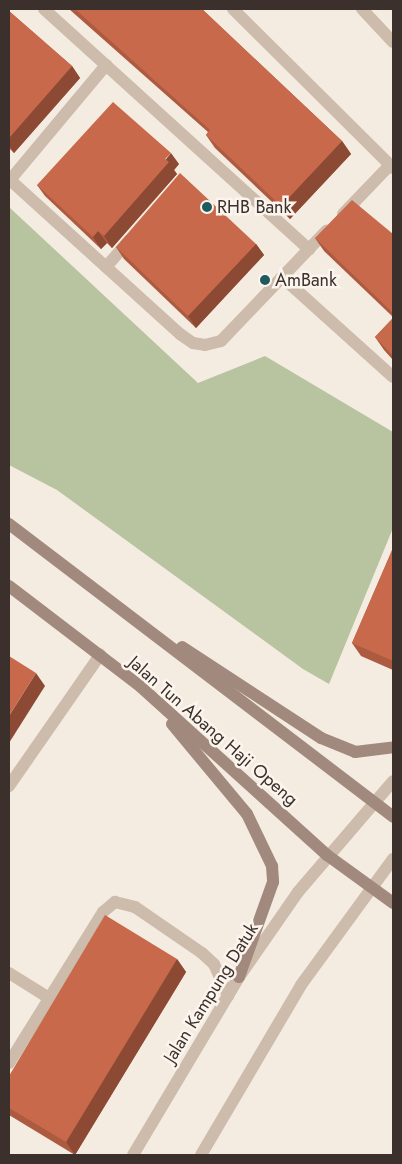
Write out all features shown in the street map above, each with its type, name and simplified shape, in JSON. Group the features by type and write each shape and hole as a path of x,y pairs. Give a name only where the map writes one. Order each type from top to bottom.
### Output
{"main road":[{"name":"Jalan Tun Abang Haji Openg","path":"9,524 393,817"},
{"name":"Jalan Tun Abang Haji Openg","path":"9,586 141,687 326,854 393,903"},
{"path":"94,589 321,738 355,752 393,747"},
{"path":"141,687 247,814 268,853 273,882 239,977"}],"street":[{"path":"44,9 309,249"},
{"path":"106,65 9,179 180,334 193,343 205,345 221,342 309,249 392,166 235,9"},
{"path":"362,9 393,42"},
{"path":"106,267 138,231"},
{"path":"282,277 393,377"},
{"path":"9,786 100,655"},
{"name":"Jalan Kampung Datuk","path":"133,1155 239,977 326,854 375,803 393,781"},
{"path":"201,1155 301,985 370,887 393,859"},
{"path":"9,1063 103,912 115,902 135,907 202,953 214,964 228,996"},
{"path":"9,973 49,998"}],"green space":[{"path":"9,207 198,383 265,356 393,432 393,528 329,684 303,669 57,490 9,465"}],"building":[{"path":"75,9 202,9 342,141 281,206 206,135 210,130"},
{"path":"9,11 72,66 9,138"},
{"path":"113,102 171,153 165,159 169,162 104,236 98,231 93,237 37,185"},
{"path":"180,173 256,244 188,316 116,247"},
{"path":"352,200 393,234 393,313 315,238"},
{"path":"393,318 393,356 375,337"},
{"path":"393,548 393,661 352,643"},
{"path":"9,656 36,673 9,716"},
{"path":"105,915 177,959 66,1142 9,1108 9,1076"}],"place":[{"name":"RHB Bank","path":"207,207"},
{"name":"AmBank","path":"265,280"}]}
